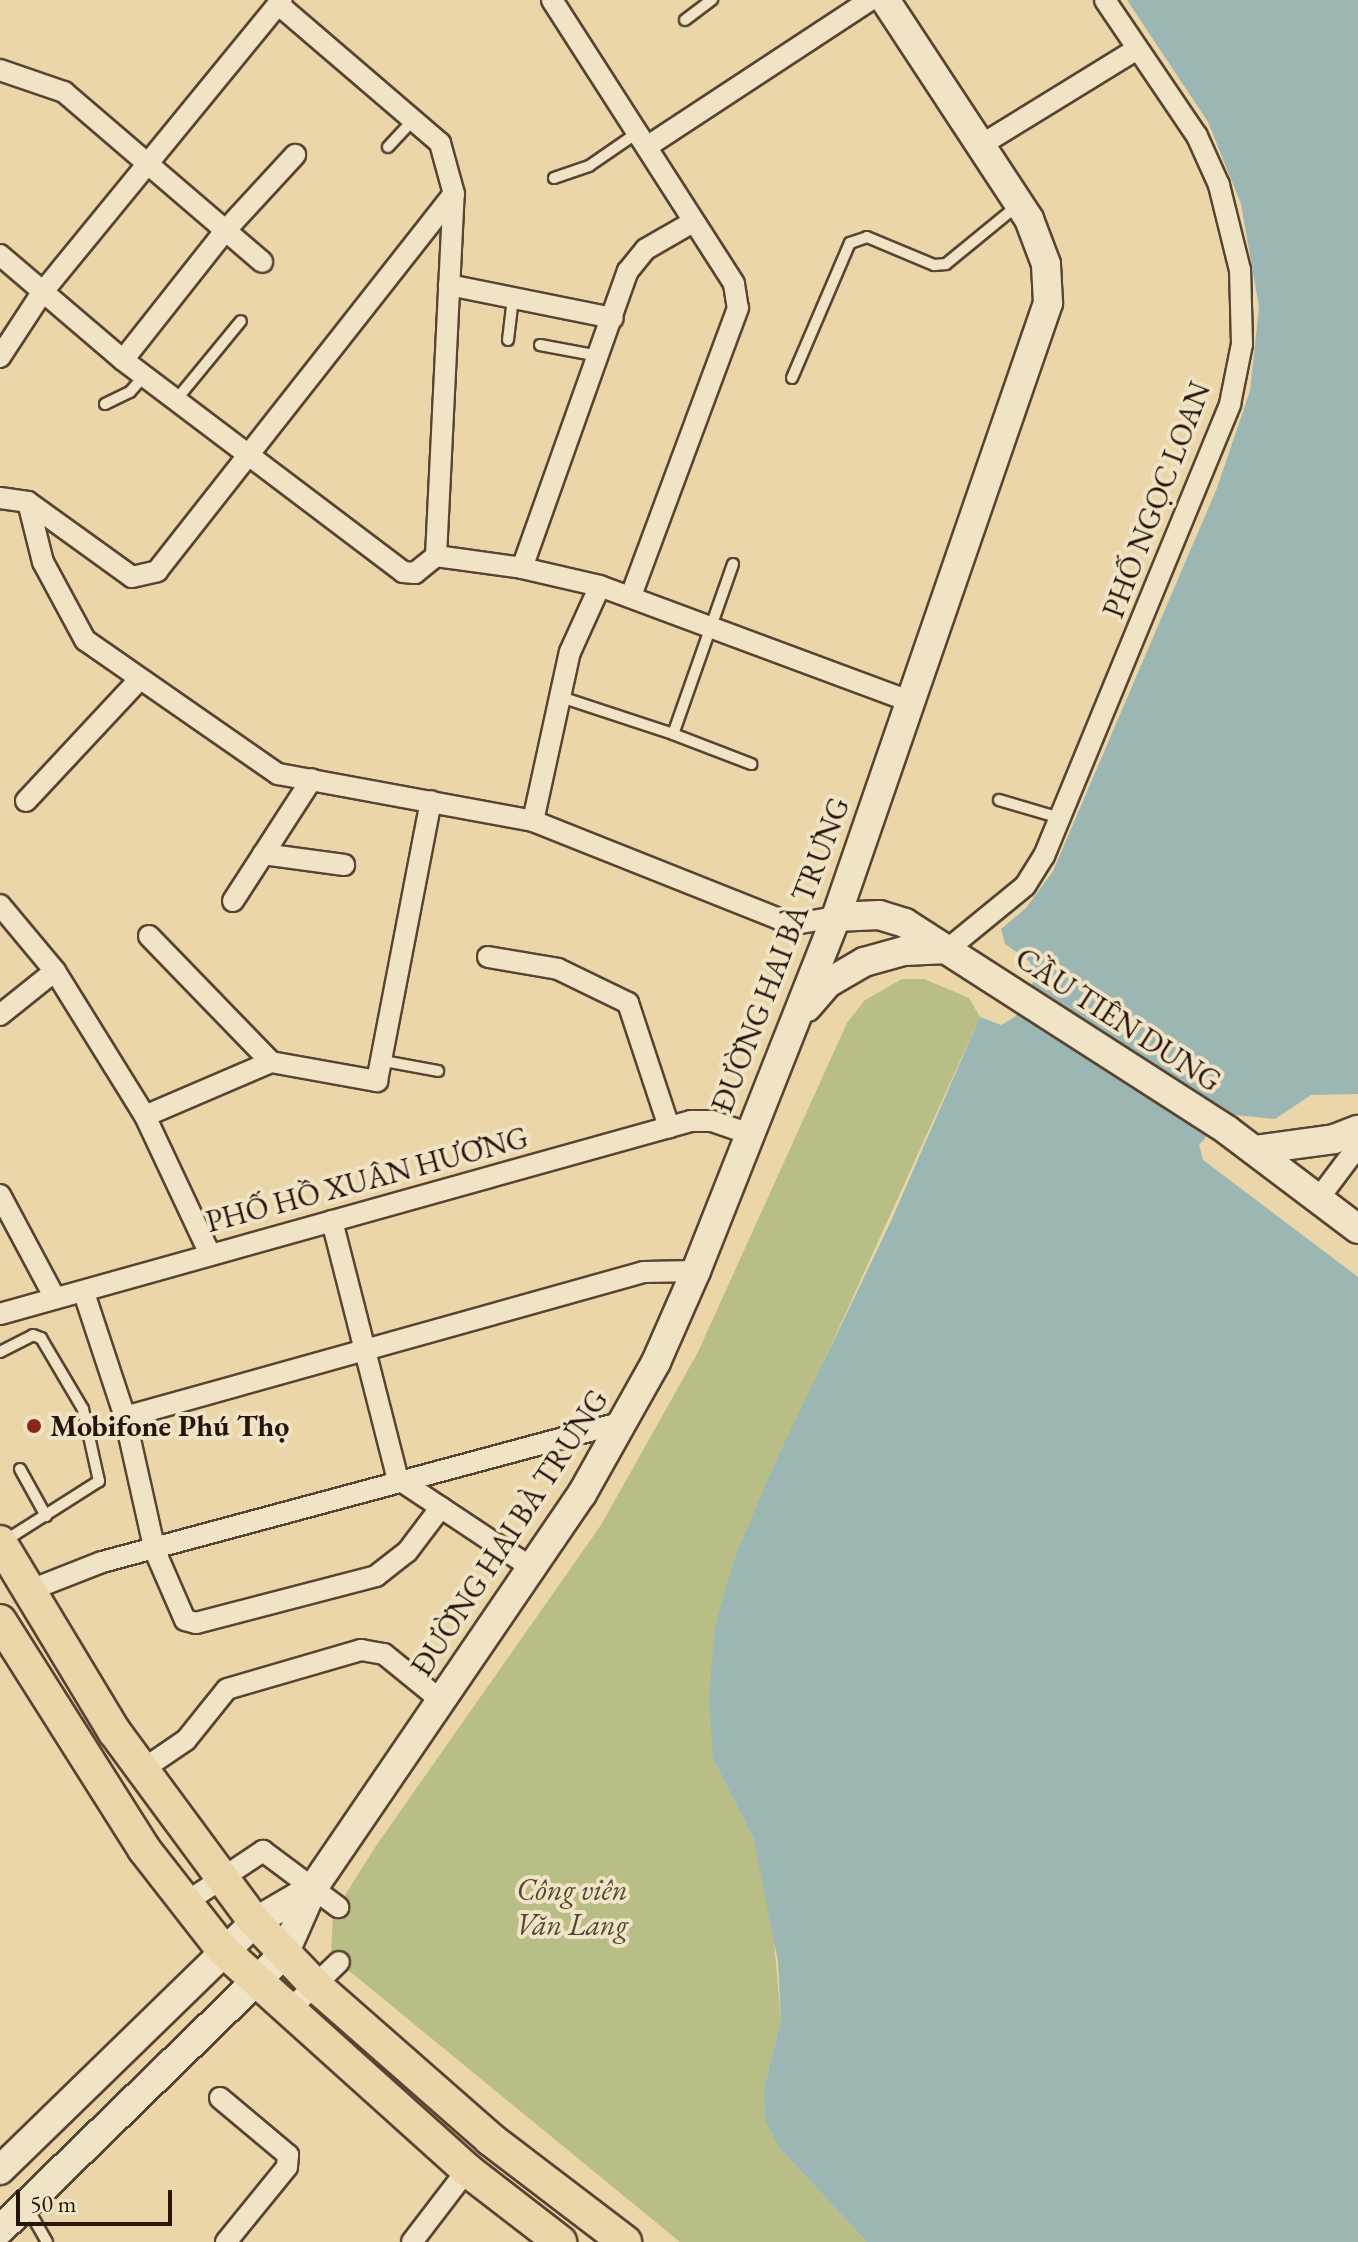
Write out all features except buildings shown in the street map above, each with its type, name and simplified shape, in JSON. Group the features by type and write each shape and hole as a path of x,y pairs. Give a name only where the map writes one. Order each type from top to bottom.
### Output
{"main road":[{"path":"0,1542 142,1770 255,1922 315,1985 490,2139 625,2242"},
{"path":"0,1621 82,1757 185,1903 223,1950 255,1984 467,2170 560,2242"}],"street":[{"path":"552,0 644,139 734,284 738,308 631,596"},
{"path":"644,139 870,0"},
{"name":"ĐƯỜNG HAI BÀ TRƯNG","path":"0,2230 284,1954 313,1888 535,1570 623,1422 696,1271 836,917 909,701 1016,408 1048,303 1044,253 1020,203 885,0"},
{"name":"PHỐ NGỌC LOAN","path":"948,949 1025,886 1060,818 1230,404 1242,344 1240,270 1219,185 1197,136 1105,0"},
{"path":"0,357 41,294 280,2 415,118 447,155 454,194 436,556"},
{"path":"981,145 1137,49"},
{"path":"0,70 64,92 262,262"},
{"path":"123,360 224,232 295,155"},
{"path":"0,498 28,502 132,577 147,577 248,455 454,194"},
{"path":"522,568 601,356 628,271 646,249 693,222"},
{"path":"0,255 41,294 123,360 403,572 415,573 436,556 522,568 600,586 711,624 909,701"},
{"path":"449,285 613,318"},
{"path":"28,502 43,562 69,616 85,640 278,774 533,821 779,919 795,924 836,917"},
{"path":"533,821 578,629 600,586"},
{"path":"26,801 139,680"},
{"path":"233,901 312,779"},
{"path":"149,936 271,1062 369,1084 382,1074 431,801"},
{"path":"263,854 344,865"},
{"path":"0,905 55,971 145,1116 210,1254"},
{"name":"CẦU TIÊN DUNG","path":"836,917 879,915 905,923 1227,1130 1358,1229"},
{"path":"788,1039 817,994 837,976 885,955 948,949"},
{"path":"488,957 558,969 628,1003 669,1127"},
{"path":"0,1015 55,971"},
{"path":"145,1116 271,1062"},
{"name":"PHỐ HỒ XUÂN HƯƠNG","path":"0,1314 669,1127 712,1121 750,1134"},
{"path":"1254,1150 1334,1139 1358,1130"},
{"path":"1319,1198 1358,1146"},
{"path":"0,1195 55,1298"},
{"path":"332,1221 398,1479 535,1570"},
{"path":"125,1417 661,1268 696,1271"},
{"path":"84,1293 125,1417 155,1551 177,1610 196,1623 376,1576 395,1565 441,1507"},
{"path":"28,1591 102,1562 155,1551 398,1479 623,1422"},
{"path":"142,1770 186,1740 227,1689 361,1650 384,1654 443,1702"},
{"path":"185,1903 263,1851 338,1907"},
{"name":"ĐƯỜNG HAI BÀ TRƯNG","path":"0,2170 223,1950 255,1922 313,1888"},
{"path":"287,2012 339,1962"},
{"path":"220,2098 288,2155 287,2167 226,2242"},
{"path":"412,2242 467,2170"}],"lane":[{"path":"685,20 712,0"},
{"path":"388,147 415,118"},
{"path":"554,178 589,166 644,139"},
{"path":"792,378 856,238 867,237 934,265 946,264 1020,203"},
{"path":"508,340 513,298"},
{"path":"176,400 241,321"},
{"path":"540,345 601,356"},
{"path":"105,404 130,392 144,376"},
{"path":"673,734 733,564"},
{"path":"561,697 751,764"},
{"path":"999,800 1060,818"},
{"path":"384,1061 438,1071"},
{"path":"0,1352 33,1335 41,1338 86,1420 99,1481 0,1542"},
{"path":"20,1469 46,1516"},
{"path":"26,2205 47,2242"}],"green space":[{"name":"Công viên Văn Lang","path":"902,979 924,979 969,998 980,1017 735,1557 713,1759 754,1840 771,1907 781,2020 764,2088 780,2149 867,2242 680,2242 331,1956 333,1914 376,1846 601,1525 698,1352 847,1023 865,1000"}],"water":[{"path":"1127,0 1358,0 1358,1094 1311,1095 1275,1119 1226,1114 1199,1145 1203,1160 1358,1277 1358,2242 867,2242 780,2149 765,2120 764,2088 781,2020 778,1962 754,1840 713,1759 709,1698 715,1626 735,1557 775,1463 891,1221 980,1017 1001,1025 1015,1017 1036,975 1029,961 1005,944 1001,929 1026,908 1053,871 1217,488 1250,391 1259,307 1241,204 1208,122"}],"place":[{"name":"Mobifone Phú Thọ","path":"34,1426"}]}
